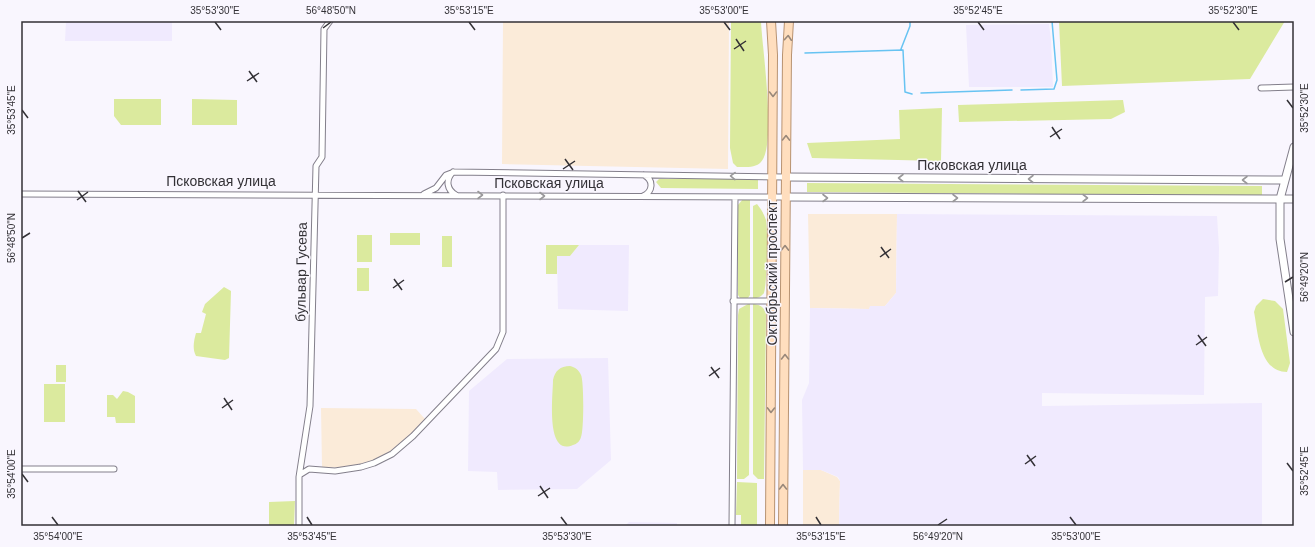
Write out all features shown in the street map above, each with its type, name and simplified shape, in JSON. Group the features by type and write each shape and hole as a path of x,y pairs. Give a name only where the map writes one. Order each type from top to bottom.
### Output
{"main road":[{"name":"Октябрьский проспект","path":"770,526 772,301 771,21"},
{"name":"Октябрьский проспект","path":"783,526 787,55 789,21"},
{"path":"1294,147 1280,199 1280,240 1294,332"},
{"name":"Псковская улица","path":"786,177 1284,180"},
{"name":"Псковская улица","path":"786,197 1294,199"}],"street":[{"name":"бульвар Гусева","path":"298,526 300,477 310,406 316,166 322,157 324,29 330,21"},
{"path":"1261,88 1294,87"},
{"name":"Псковская улица","path":"454,172 786,177"},
{"path":"422,195 436,188 446,175 454,172"},
{"path":"454,172 449,177 448,185 451,191 456,195"},
{"path":"641,196 649,192 652,186 650,179 644,174"},
{"path":"660,175 654,179 653,187 656,193 663,196"},
{"name":"Псковская улица","path":"21,194 786,197"},
{"path":"300,477 302,472 307,469 335,471 354,469 374,463 392,454 413,436 496,349 503,332 503,195"},
{"path":"732,526 735,197"},
{"path":"733,301 772,301"},
{"path":"21,469 114,469"}],"shaded area":[{"path":"66,21 172,21 172,41 65,41"},
{"path":"503,21 729,21 728,169 502,164"},
{"path":"1049,24 1053,87 969,87 966,25"},
{"path":"808,214 897,214 896,293 885,306 871,306 869,309 810,308"},
{"path":"897,214 1217,216 1219,248 1218,296 1205,297 1204,395 1042,393 1042,406 1262,403 1262,526 839,526 840,481 838,477 821,470 803,470 802,400 809,383 810,308 869,309 870,306 885,306 896,293"},
{"path":"579,245 629,245 628,311 558,309 557,256 570,256"},
{"path":"608,358 611,460 577,489 498,490 497,472 468,471 469,391 507,359"},
{"path":"321,408 416,409 425,419 402,443 386,455 346,468 322,467"},
{"path":"803,470 821,470 837,477 840,481 839,526 803,526"},
{"path":"629,522 677,523 677,526 625,526"}],"green space":[{"path":"731,21 761,21 767,95 768,136 766,152 761,162 750,167 737,167 733,163 730,148"},
{"path":"1059,21 1285,21 1250,79 1062,86"},
{"path":"114,99 161,99 161,125 121,125 114,116"},
{"path":"192,99 237,100 237,125 192,125"},
{"path":"1123,100 1125,112 1111,119 959,122 958,105"},
{"path":"942,108 941,161 812,158 807,143 900,139 899,110"},
{"path":"659,179 758,179 758,189 661,188 656,182"},
{"path":"807,183 1262,186 1262,196 807,192"},
{"path":"743,199 750,199 750,295 748,298 740,298 738,295 738,205"},
{"path":"757,204 766,220 766,270 764,293 753,299 753,206"},
{"path":"390,233 420,233 420,245 390,245"},
{"path":"357,235 372,235 372,262 357,262"},
{"path":"442,236 452,236 452,267 442,267"},
{"path":"546,245 579,245 570,256 557,256 557,274 546,274"},
{"path":"357,268 369,268 369,291 357,291"},
{"path":"224,287 231,291 229,358 225,360 196,356 194,342 196,333 201,333 206,314 202,312 205,304"},
{"path":"1263,299 1275,301 1283,309 1290,363 1287,372 1278,370 1271,365 1265,358 1262,350 1254,312 1256,306"},
{"path":"750,304 749,475 744,479 737,479 738,315 739,309"},
{"path":"753,304 762,307 766,314 764,479 758,479 753,474"},
{"path":"56,365 66,365 66,382 56,382"},
{"path":"570,366 578,370 582,379 583,425 580,440 576,444 564,446 558,442 554,434 552,423 553,380 558,370 563,367"},
{"path":"44,384 65,384 65,422 44,422"},
{"path":"123,391 135,396 135,423 116,423 115,417 107,417 107,395 113,395 117,399"},
{"path":"737,482 757,483 757,526 741,526 741,515 736,515"},
{"path":"295,501 294,526 269,526 269,502"}],"waterway":[{"path":"901,49 910,26 910,21"},
{"path":"1021,90 1054,89 1057,80 1052,21"},
{"path":"805,53 903,50 905,92 912,94"},
{"path":"921,93 1012,90"}]}
